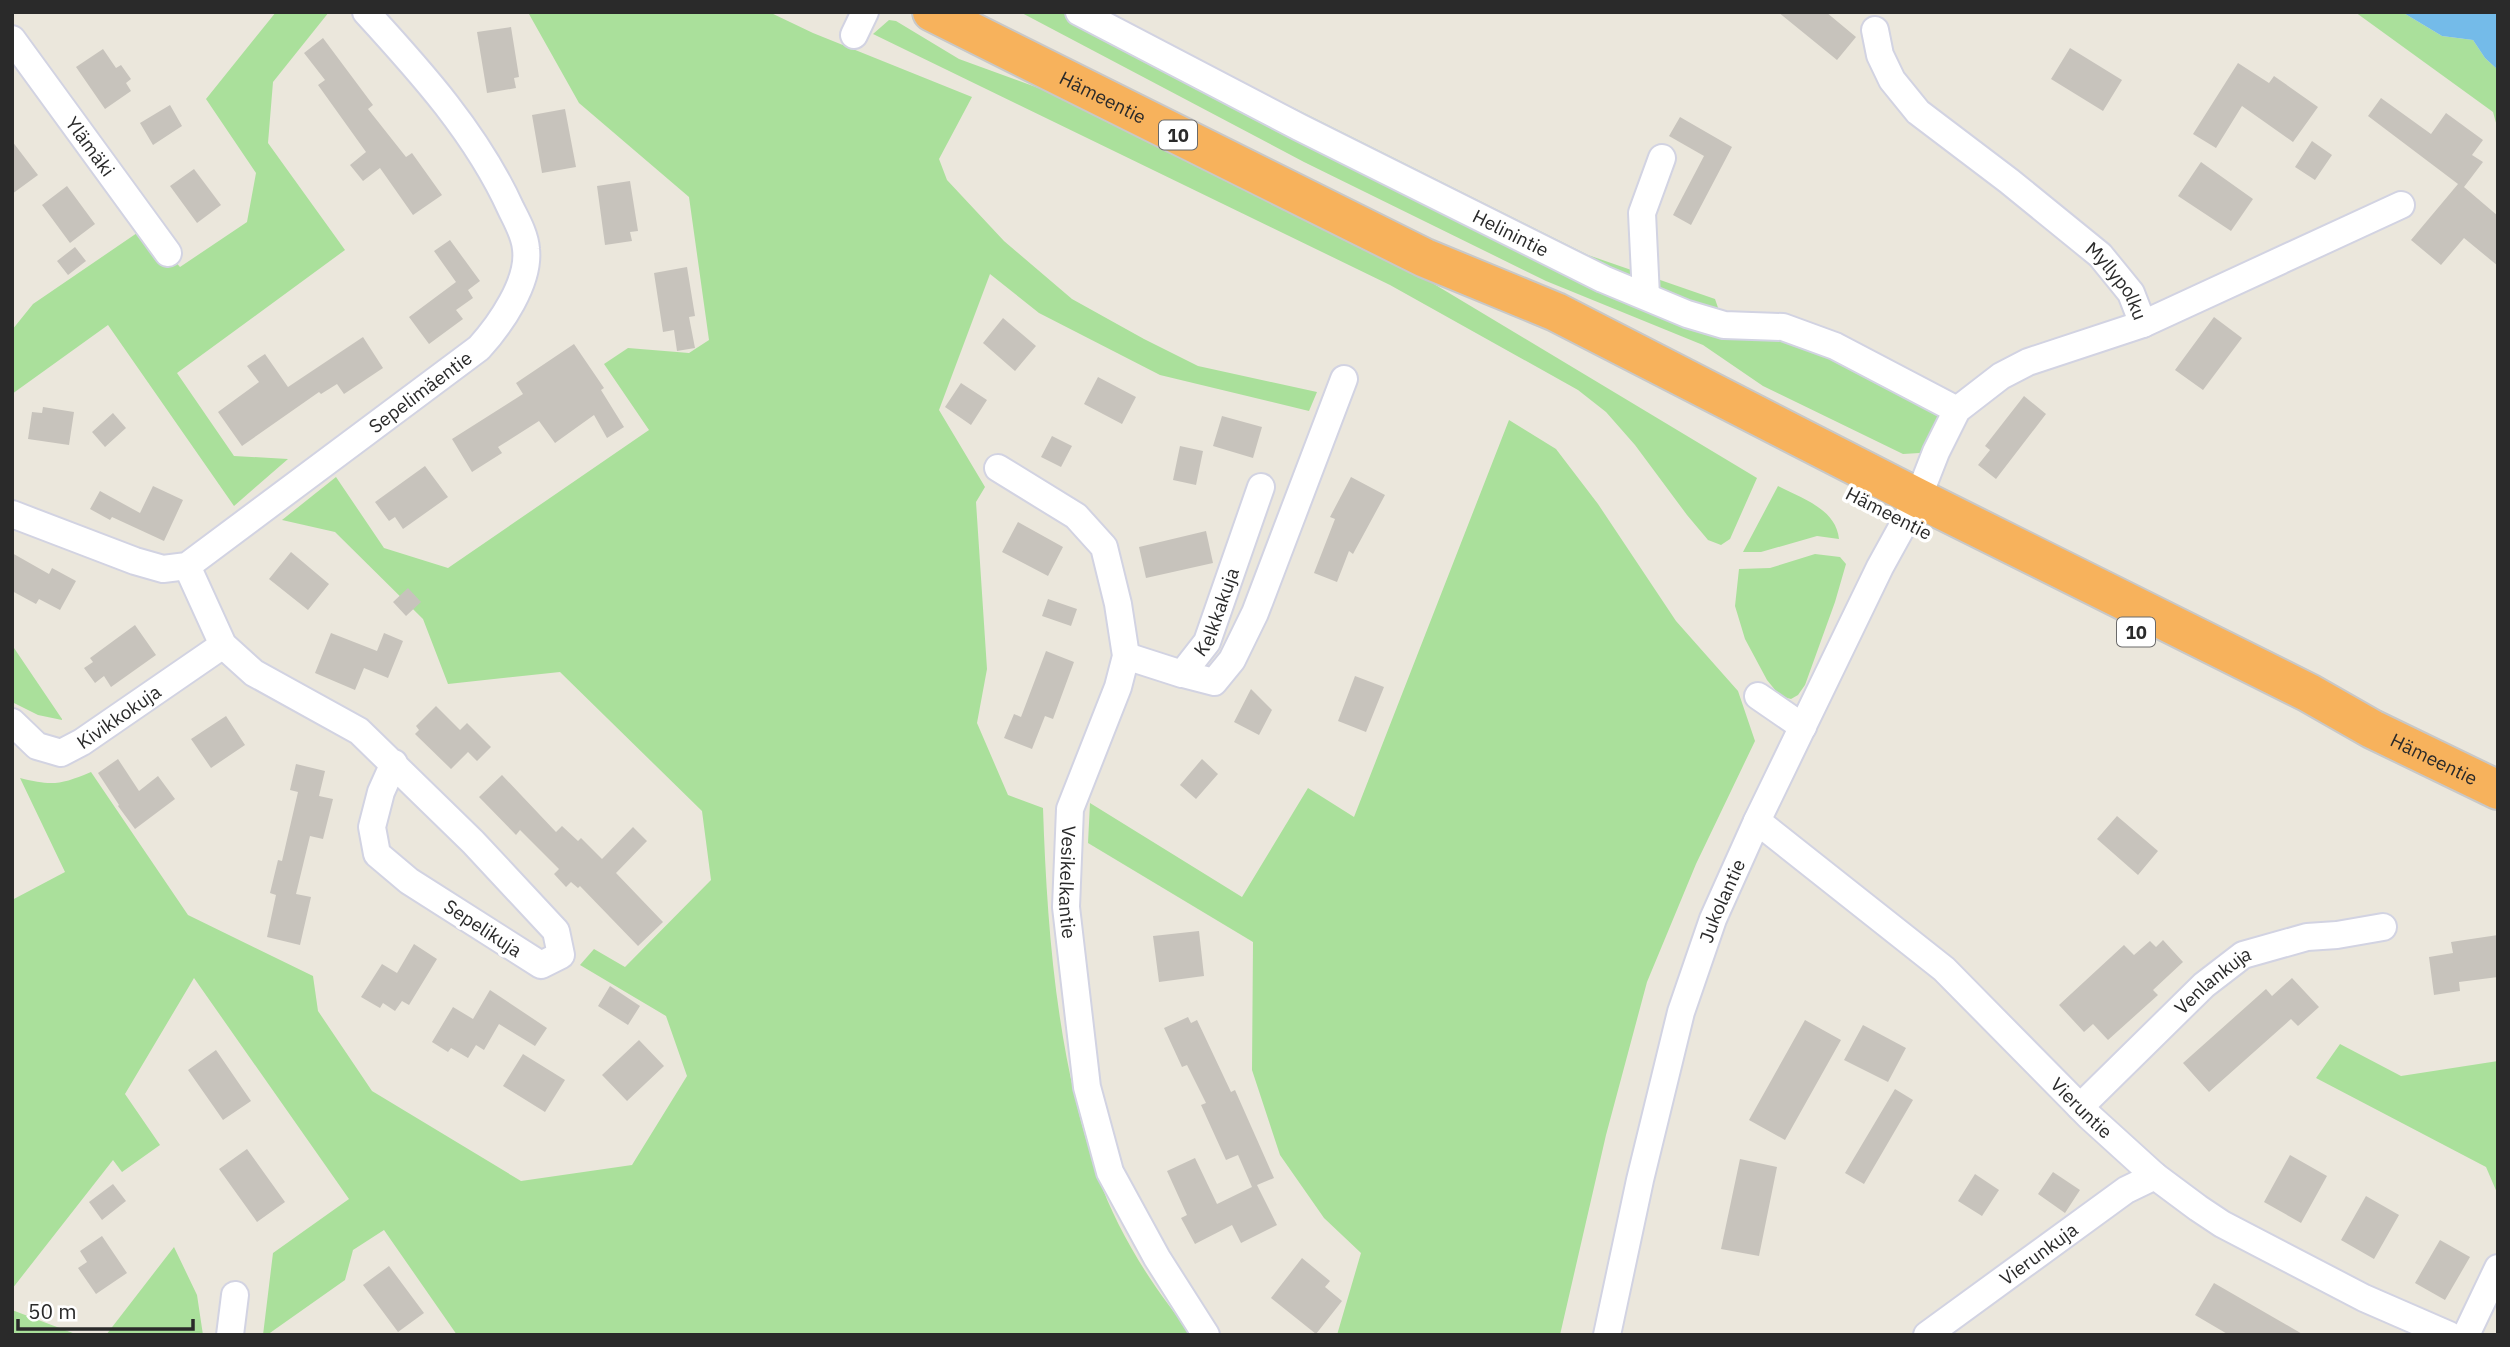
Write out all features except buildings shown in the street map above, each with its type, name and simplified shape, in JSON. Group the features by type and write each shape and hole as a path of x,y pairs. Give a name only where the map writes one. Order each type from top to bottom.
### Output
{"highway":[{"name":"Hämeentie","path":"932,12 1425,258 1556,312 1912,510 2309,693 2372,729 2498,790"}],"street":[{"name":"Sepelimäentie","path":"187,566 479,348 507,313 522,277 527,250 504,194 450,108 366,12"},
{"name":"Helinintie","path":"1079,12 1299,127 1603,279 1688,314 1724,325 1783,327 1835,346 1957,410"},
{"name":"Myllypolku","path":"1875,30 1881,55 1892,80 1918,112 2100,255 2131,293 2143,324 2028,362 2001,376 1957,410 1912,510"},
{"name":"Ylämäki","path":"12,39 169,253"},
{"path":"1646,296 1642,213 1662,158"},
{"path":"2143,324 2401,205"},
{"path":"1184,674 1214,682 1232,660 1255,613 1344,379"},
{"name":"Vesikelkantie","path":"998,468 1076,516 1104,547 1118,604 1126,656 1118,687 1070,809 1066,907 1087,1087 1110,1172 1157,1258 1206,1335"},
{"name":"Kelkkakuja","path":"1126,656 1184,674 1207,642 1261,487"},
{"name":"Jukolantie","path":"1607,1335 1640,1180 1681,1012 1713,919 1757,821 1880,567 1912,510"},
{"path":"12,514 135,561 163,569 187,566"},
{"name":"Sepelikuja","path":"187,566 223,645 254,673 359,731 394,763 556,931 561,955 541,965 409,881 377,854 372,827 381,792 394,763"},
{"name":"Kivikkokuja","path":"12,722 37,746 61,752 82,742 223,645"},
{"path":"1758,696 1803,727"},
{"name":"Vieruntie","path":"1757,821 1944,968 2080,1107 2155,1176 2222,1224 2364,1298 2449,1335"},
{"name":"Venlankuja","path":"2080,1107 2204,985 2244,955 2307,937 2383,927"},
{"name":"Vierunkuja","path":"1927,1335 2126,1190 2155,1176"},
{"path":"2466,1335 2498,1268"},
{"path":"230,1335 235,1295"}],"green space":[{"path":"276,12 329,12 273,82 268,143 345,250 177,373 234,456 288,459 234,506 108,325 12,394 12,330 33,304 137,233 159,260 168,253 180,267 247,222 256,173 206,99"},
{"path":"522,12 769,12 813,33 972,97 939,159 947,180 1004,241 1072,299 1198,366 1317,392 1309,411 1160,375 1039,313 990,274 939,410 985,487 976,502 987,669 977,723 1008,795 1043,808 1051,947 1064,1041 1084,1132 1106,1197 1126,1239 1151,1280 1193,1335 457,1335 384,1230 353,1250 345,1280 267,1335 263,1335 273,1253 349,1199 194,978 125,1094 160,1145 122,1172 113,1160 12,1289 12,900 65,872 20,778 56,783 91,772 188,915 313,976 318,1011 372,1091 521,1181 632,1165 687,1076 666,1016 580,965 594,949 625,967 711,880 702,811 560,672 448,684 423,619 335,532 282,520 336,477 384,548 448,568 649,430 604,364 628,348 689,353 709,340 689,197 579,103 529,14"},
{"path":"1020,12 1102,12 1588,255 1715,299 1724,325 1835,346 1957,410 1936,452 1903,454 1763,386 1703,345 1546,281 1304,162"},
{"path":"2355,12 2402,12 2442,36 2473,40 2485,58 2498,70 2498,130 2493,112"},
{"path":"889,20 896,21 959,59 1044,90 1409,269 1757,478 1730,539 1721,545 1708,540 1635,445 1606,412 1578,390 1390,285 873,34"},
{"path":"1509,420 1556,449 1598,504 1676,621 1738,691 1755,741 1696,864 1647,982 1606,1135 1560,1335 1337,1335 1361,1253 1324,1218 1280,1155 1252,1070 1253,942 1088,843 1090,803 1242,897 1308,788 1354,817"},
{"path":"1778,486 1825,512 1837,529 1839,539 1817,536 1761,552 1743,552"},
{"path":"1815,554 1840,557 1846,564 1805,685 1798,695 1791,699 1780,696 1767,680 1745,639 1735,606 1739,569 1770,568"},
{"path":"12,645 62,720 38,715 12,702"},
{"path":"2340,1044 2401,1076 2498,1061 2498,1195 2486,1167 2316,1078"},
{"path":"174,1247 197,1295 203,1335 106,1335"},
{"path":"12,1310 78,1335 12,1335"}],"water":[{"path":"2402,12 2498,12 2498,70 2485,58 2473,40 2442,36"}]}
